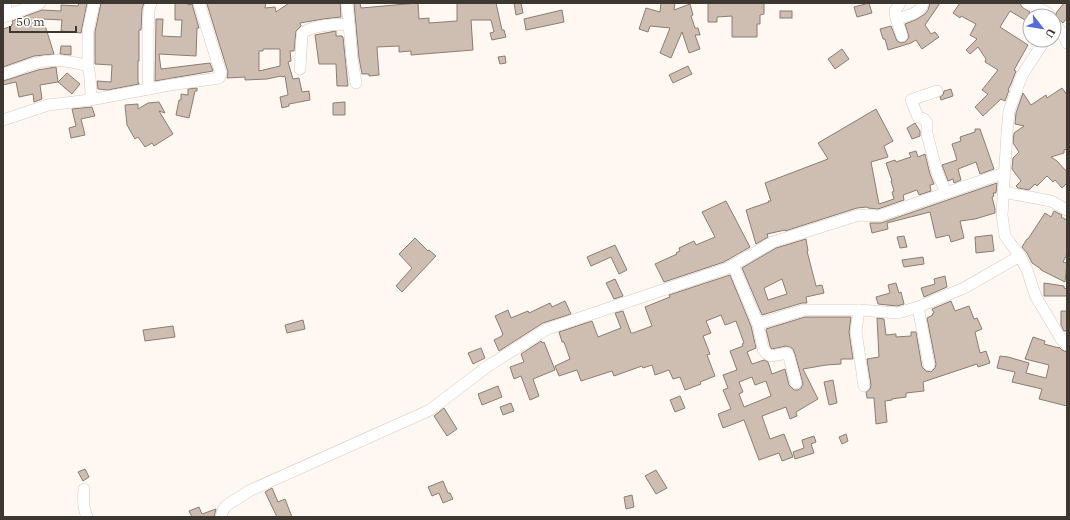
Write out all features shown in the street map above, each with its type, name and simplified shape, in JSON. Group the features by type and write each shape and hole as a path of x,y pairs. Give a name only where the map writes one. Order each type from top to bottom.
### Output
{"street":[{"path":"4,3 5,16 40,3"},
{"path":"90,100 91,93 88,66 88,31 94,3"},
{"path":"148,89 148,32 149,9 151,3"},
{"path":"3,120 48,105 90,100 170,85 219,78 220,76 199,3"},
{"path":"347,3 352,59 356,84"},
{"path":"900,3 895,11 902,36"},
{"path":"896,18 908,16 920,9 923,3"},
{"path":"1027,3 1038,8"},
{"path":"300,68 302,34 305,31 335,24 349,24"},
{"path":"1062,32 1067,43"},
{"path":"1040,48 1022,75 1009,111 1006,133 1002,214 1004,236 1020,256 1027,270 1036,297 1058,334 1067,345"},
{"path":"3,74 37,62 60,60 88,66"},
{"path":"937,91 911,100 918,117 924,119 927,123 927,134 937,172 946,193"},
{"path":"221,517 223,510 227,505 251,490 430,410 488,366 547,329 728,268 773,242 859,215 879,216 1004,173"},
{"path":"1003,192 1051,201 1067,210"},
{"path":"758,324 804,310 898,312 918,308 964,288 1020,256"},
{"path":"733,265 758,324 763,349 771,356 787,353 796,383"},
{"path":"918,308 929,365"},
{"path":"858,310 856,331 864,386"},
{"path":"84,489 83,498 87,517"}],"building":[{"path":"79,3 87,3 81,33 61,31 62,20 43,19 54,54 34,56 3,67 3,29 12,26 12,21 42,10 61,11 61,5 78,6"},
{"path":"101,3 144,3 142,9 141,30 139,30 139,84 108,90 98,89 97,81 111,82 112,65 95,64 95,32"},
{"path":"175,3 188,3 188,5 192,4 199,28 197,28 196,56 159,54 161,69 210,63 213,71 155,81 156,19 163,19 162,36 181,37 182,20 175,20"},
{"path":"207,3 266,3 265,8 275,7 276,12 289,3 340,3 341,17 300,23 301,26 296,31 294,51 290,51 291,61 288,62 293,79 299,78 302,92 309,91 310,100 289,104 289,106 282,108 280,97 288,95 285,76 245,80 245,77 227,78 228,72","holes":["263,49 280,49 280,66 259,71 259,51 263,51"]},
{"path":"354,3 360,3 361,8 418,3 419,19 429,18 429,23 457,21 457,3 496,3 502,30 504,30 506,37 492,40 490,33 494,32 491,20 471,20 473,50 411,55 411,51 399,52 399,46 377,47 379,75 369,76 369,74 362,74"},
{"path":"514,3 521,3 523,13 516,15"},
{"path":"661,3 675,3 674,10 690,4 693,15 691,16 695,28 698,28 700,35 695,35 700,49 689,53 682,32 671,58 660,53 670,28 650,26 648,32 639,29 646,8 660,12"},
{"path":"708,3 764,3 764,14 760,15 760,24 757,24 757,37 732,37 732,16 717,17 717,22 708,22"},
{"path":"869,3 872,13 857,17 854,7"},
{"path":"930,3 940,3 925,25 931,34 935,32 939,37 922,49 916,40 888,50 880,29 891,26 897,41 901,43 905,42 909,37 905,24 925,14"},
{"path":"960,3 1020,3 1024,8 1022,8 1022,18 1010,11 1000,27 1022,41 1022,48 1026,48 1014,70 1016,71 1005,101 1001,99 983,116 975,107 988,94 982,90 998,70 985,62 986,59 978,47 970,54 966,50 977,39 970,35 976,24 961,16 960,18 953,13"},
{"path":"1064,3 1067,3 1067,18 1063,23 1062,8 1060,8"},
{"path":"562,10 564,22 526,30 524,19"},
{"path":"780,11 792,11 792,18 780,18"},
{"path":"336,31 336,36 343,37 348,86 337,86 336,64 319,64 315,35"},
{"path":"61,46 71,46 71,55 60,54"},
{"path":"842,49 849,59 835,69 828,59"},
{"path":"505,56 506,63 500,64 498,57"},
{"path":"688,66 692,74 673,83 669,75"},
{"path":"56,67 58,82 40,85 42,99 34,102 33,94 19,97 16,82 3,85 3,81 38,70"},
{"path":"67,73 80,84 72,94 58,82"},
{"path":"197,88 189,118 176,115 179,100 181,100 181,94 188,95 188,89"},
{"path":"1062,88 1067,95 1067,149 1064,150 1064,153 1051,157 1067,172 1067,183 1062,188 1055,180 1053,182 1047,176 1037,186 1035,184 1029,190 1018,188 1016,186 1021,181 1012,169 1013,158 1019,152 1013,143 1014,133 1024,126 1015,124 1016,113 1023,93 1031,105 1046,95 1047,98"},
{"path":"951,89 953,96 941,100 940,97 943,95 944,91"},
{"path":"159,102 165,113 159,111 173,134 154,146 152,143 145,147 138,137 135,139 127,125 125,105 138,104 138,109 148,103"},
{"path":"345,102 345,115 333,115 333,103"},
{"path":"92,107 95,116 81,119 85,135 71,138 69,128 76,126 72,109"},
{"path":"876,109 893,141 884,146 888,157 871,162 879,204 894,199 892,192 894,191 892,181 886,163 895,160 896,162 911,157 909,153 916,151 918,157 925,154 934,184 930,185 931,191 919,195 917,190 903,195 904,200 878,209 867,207 857,208 785,231 767,234 768,237 756,244 746,210 771,201 765,183 828,159 818,143"},
{"path":"915,123 920,131 920,136 912,139 907,128"},
{"path":"975,129 980,129 994,169 980,174 976,162 958,169 961,180 954,183 953,179 948,181 942,165 957,160 952,144 961,141 960,137 975,132"},
{"path":"997,183 996,193 993,193 994,196 992,197 995,213 975,219 960,221 964,238 951,242 949,235 936,238 930,212 887,223 888,229 872,233 870,223 881,223"},
{"path":"726,201 750,247 724,262 664,282 655,264 677,254 676,253 680,251 679,248 694,241 696,245 715,237 702,212"},
{"path":"1054,211 1062,215 1061,217 1067,220 1067,254 1063,262 1067,263 1065,282 1041,270 1032,263 1022,247 1045,213 1051,217"},
{"path":"992,235 994,251 976,253 975,237"},
{"path":"904,236 907,247 900,248 897,237"},
{"path":"415,238 428,251 429,250 436,256 402,292 396,286 412,268 399,254"},
{"path":"806,239 807,251 816,286 822,285 824,293 806,297 807,303 802,303 762,315 742,268 776,248","holes":["782,279 787,294 768,300 764,288"]},
{"path":"615,245 627,270 619,274 611,257 591,266 587,257"},
{"path":"923,257 924,264 904,267 902,260"},
{"path":"730,275 751,326 756,348 747,352 752,364 764,360 768,362 772,374 785,369 789,385 794,390 801,388 803,384 793,349 786,346 772,349 766,329 805,317 851,317 849,332 853,359 841,359 841,364 803,369 818,399 796,412 797,416 790,419 786,407 762,416 770,439 784,434 793,457 782,461 779,453 759,460 744,420 723,428 718,414 731,409 723,390 728,388 723,375 737,370 730,351 743,346 742,344 744,343 736,321 725,325 721,315 706,321 711,333 703,336 710,354 707,355 715,376 700,382 701,384 685,390 680,377 673,379 669,370 655,375 652,365 643,368 642,366 614,376 612,371 581,381 577,370 559,376 555,366 570,359 559,332 592,321 598,337 621,328 615,313 623,311 631,333 633,333 652,326 645,307 670,297 669,295","holes":["752,377 755,385 766,381 771,396 744,407 739,394 743,392 739,382"]},
{"path":"945,276 947,287 924,297 921,288 935,284 934,279"},
{"path":"615,279 623,296 614,299 606,283"},
{"path":"896,283 899,293 901,292 904,304 897,306 878,304 876,297 890,293 888,285"},
{"path":"1044,283 1064,286 1064,288 1067,289 1067,296 1044,296"},
{"path":"565,301 571,314 543,323 499,351 494,340 503,334 495,316 508,310 511,318 528,311 529,313 550,303 552,307"},
{"path":"951,301 955,311 969,306 974,319 977,318 982,329 975,332 980,353 986,351 990,363 978,367 977,364 923,382 924,391 906,393 906,397 885,401 887,422 876,424 874,398 867,398 866,392 870,389 871,385 867,359 879,357 877,318 884,319 886,335 896,334 896,337 911,336 911,332 916,332 922,367 926,371 931,372 935,368 936,364 927,318 933,315 932,314 934,313 932,309"},
{"path":"1061,311 1067,311 1067,331 1064,331 1061,325"},
{"path":"303,320 305,329 287,333 285,325"},
{"path":"173,326 175,337 145,341 143,330"},
{"path":"1033,337 1045,341 1044,344 1059,347 1067,352 1067,406 1039,399 1042,389 1012,382 1015,372 997,368 1000,356 1008,357 1029,363 1026,373 1046,378 1049,365 1025,359"},
{"path":"541,341 542,343 544,342 555,370 533,379 539,396 530,400 521,376 514,379 510,367 524,362 521,354"},
{"path":"481,348 485,358 473,364 468,353"},
{"path":"833,380 837,403 829,405 824,382"},
{"path":"498,386 502,397 482,405 478,394"},
{"path":"680,396 685,408 675,412 670,400"},
{"path":"511,403 514,411 503,415 500,407"},
{"path":"444,408 457,429 447,436 434,416"},
{"path":"846,434 848,441 842,444 839,437"},
{"path":"814,436 816,442 811,444 814,453 795,459 793,452 804,448 802,440"},
{"path":"85,469 89,477 83,481 78,472"},
{"path":"656,470 667,488 656,494 645,476"},
{"path":"443,481 448,493 450,493 453,499 443,503 439,493 432,496 428,487"},
{"path":"272,488 278,502 285,499 292,517 277,517 265,492"},
{"path":"632,495 634,507 626,509 624,497"},
{"path":"199,507 202,514 216,509 214,517 192,517 189,511"}]}
